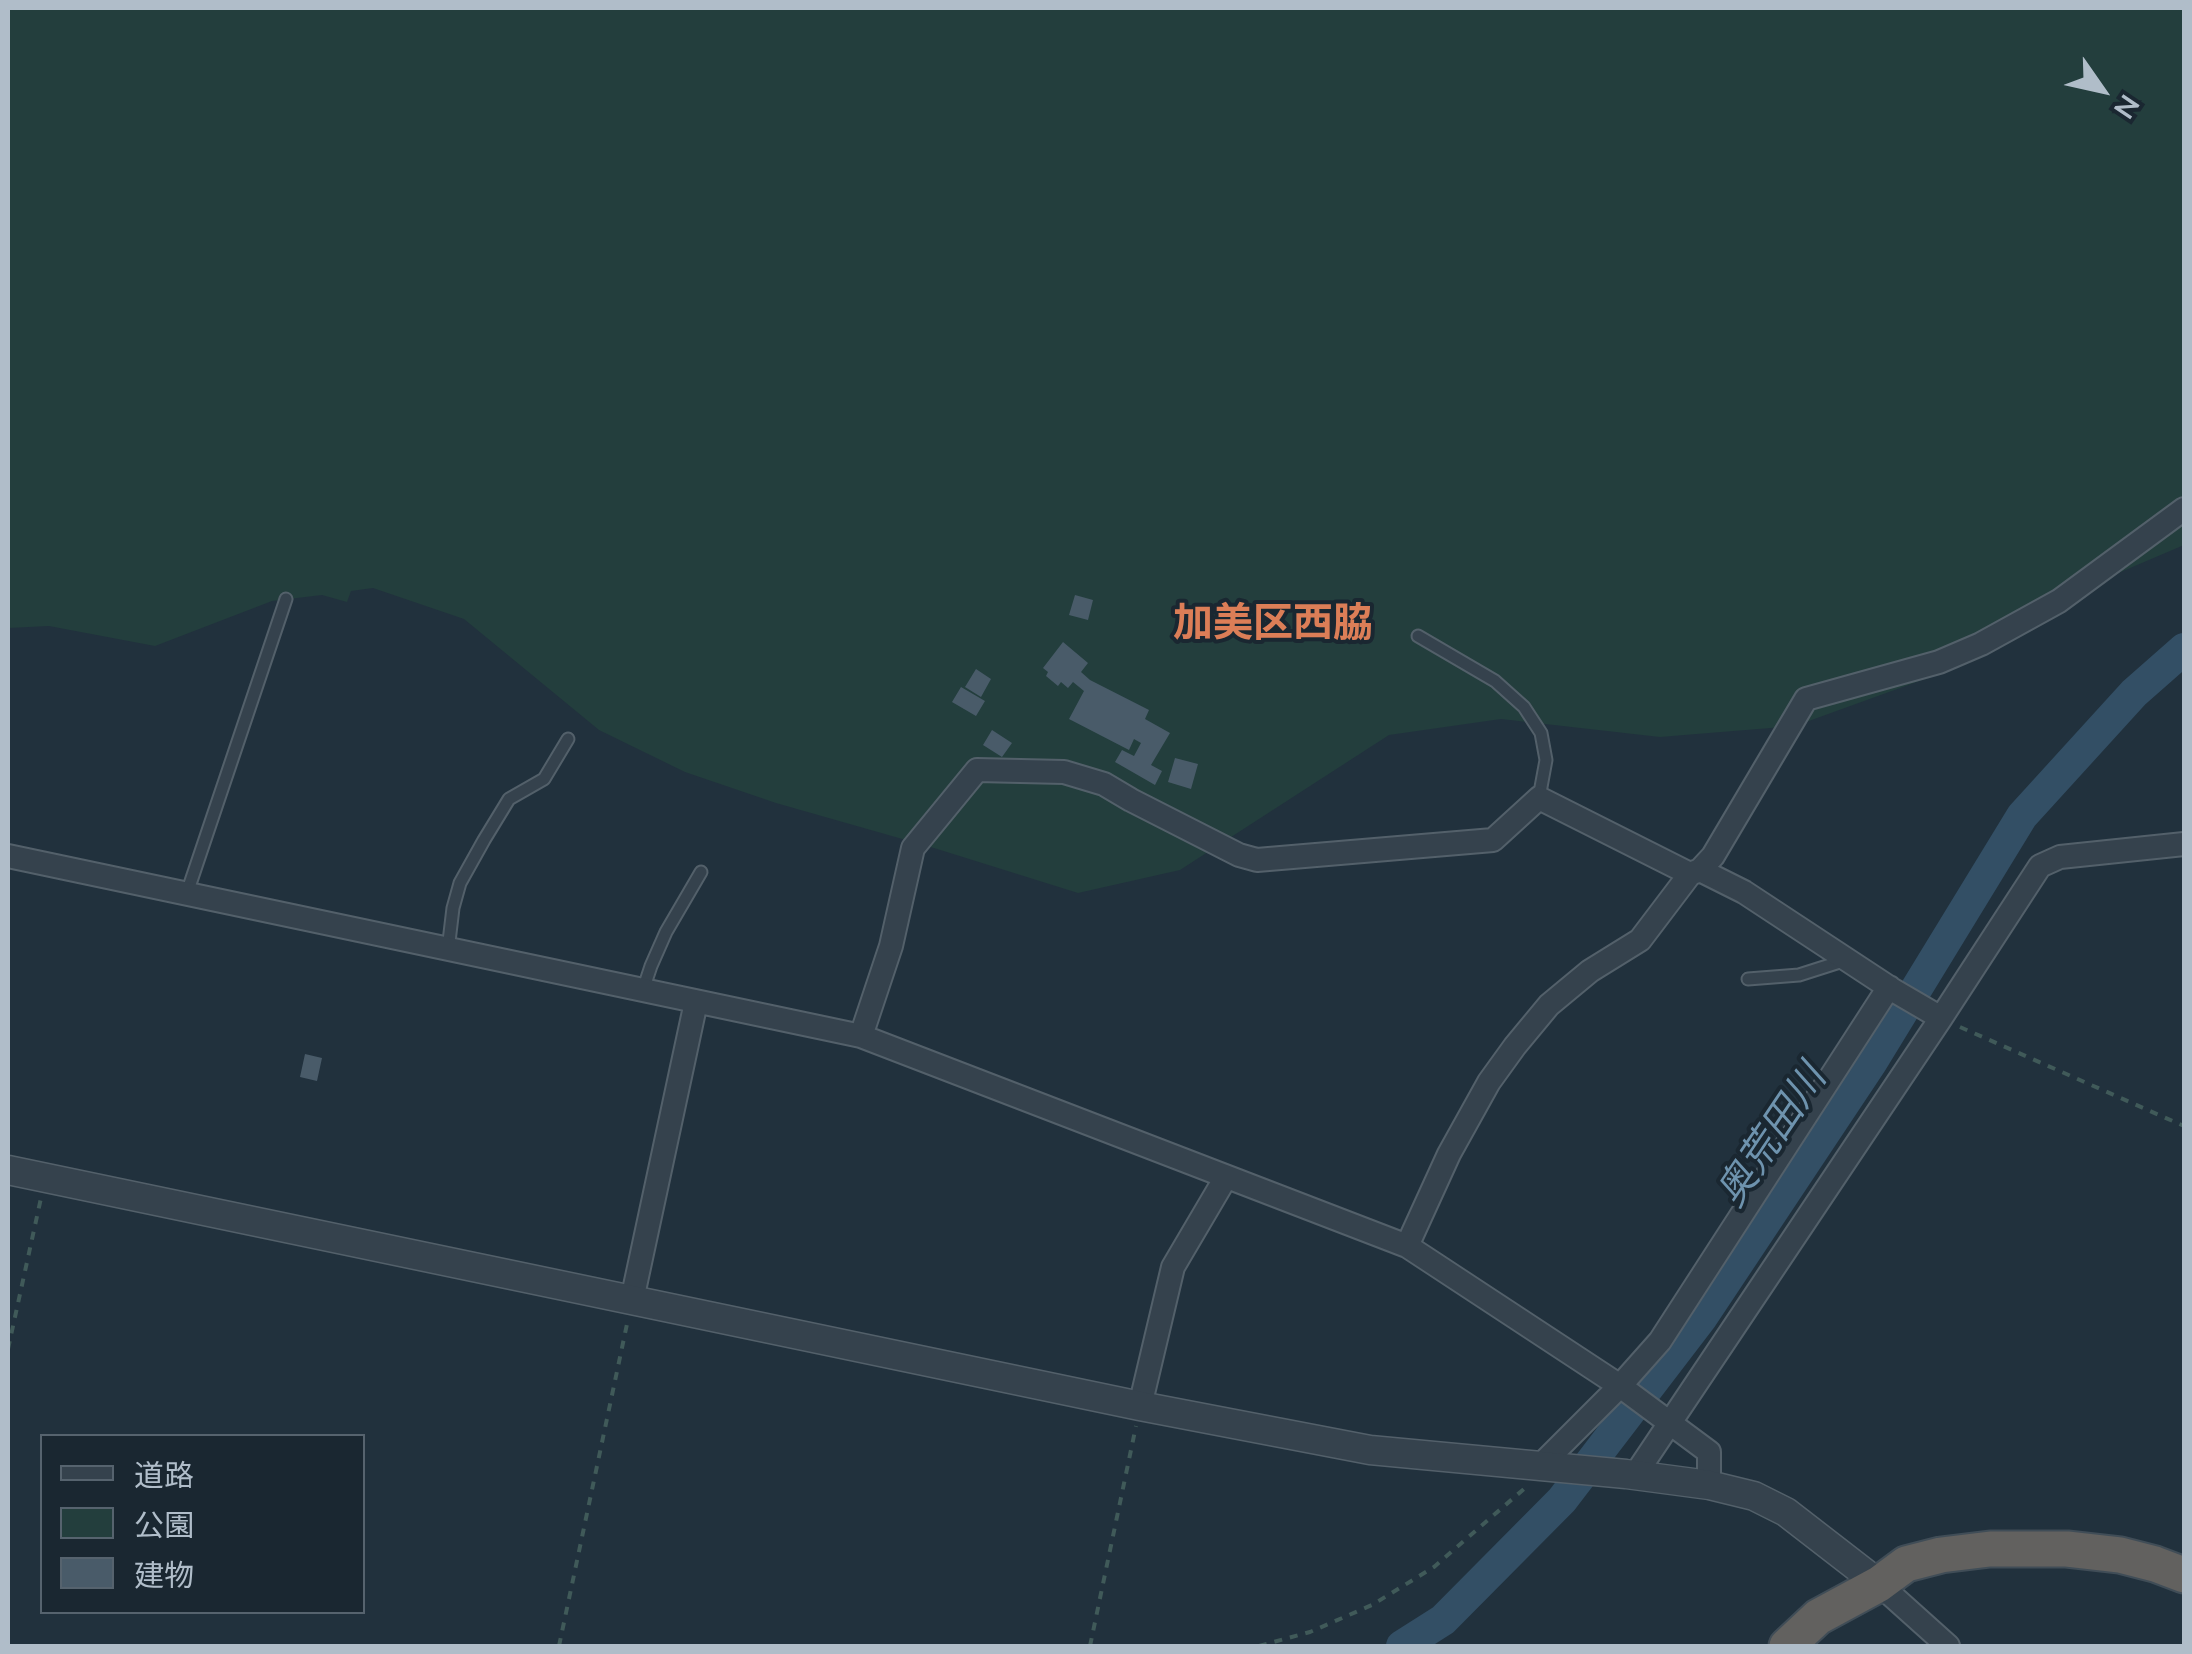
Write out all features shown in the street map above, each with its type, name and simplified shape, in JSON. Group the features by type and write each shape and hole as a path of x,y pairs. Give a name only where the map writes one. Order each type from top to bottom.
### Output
{"highway":[{"path":"1787,1646 1818,1617 1906,1564 1941,1554 1990,1549 2067,1550 2120,1555 2184,1575"}],"street":[{"path":"1407,1246 1449,1154 1490,1082 1516,1046 1549,1004 1590,971 1640,940 1695,872 1713,856 1806,699 1939,662 1981,644 2058,601 2184,509"},
{"path":"861,1036 890,946 913,848 977,770 1064,772 1104,784 1239,855 1257,860 1493,840 1538,798 1744,892 1937,1017"},
{"path":"1630,1475 2040,866 2060,857 2184,844"},
{"path":"9,862 187,893 861,1036 1407,1246 1624,1388 1709,1452 1709,1485"},
{"path":"1545,1468 1624,1388 1660,1341 1891,989"},
{"path":"632,1300 696,1002"},
{"path":"8,1170 1140,1406 1370,1450 1630,1475 1709,1485 1754,1496 1786,1512 1878,1584 1948,1646"},
{"path":"1140,1406 1173,1266 1226,1177"}],"lane":[{"path":"187,893 286,599"},
{"path":"1418,636 1495,681 1524,707 1540,733 1546,760 1538,798"},
{"path":"448,950 460,883 484,840 510,799 544,779 568,739"},
{"path":"643,990 666,932 701,872"},
{"path":"1748,979 1799,976 1846,960"}],"path":[{"path":"1937,1017 2184,1126"},
{"path":"8,1349 45,1178"},
{"path":"558,1646 632,1300"},
{"path":"1090,1646 1140,1406"},
{"path":"1259,1646 1310,1632 1372,1605 1434,1567 1545,1468"}],"green space":[{"path":"8,8 2184,8 2184,545 2102,580 1958,667 1795,726 1660,737 1501,719 1389,735 1180,870 1078,893 685,772 599,730 464,619 373,588 351,591 347,602 322,595 272,601 155,646 49,626 8,628"}],"building":[{"path":"1075,595 1093,600 1088,620 1069,615"},
{"path":"1063,642 1088,663 1081,672 1090,680 1149,710 1145,719 1170,733 1151,765 1162,771 1155,785 1115,762 1122,750 1134,756 1141,743 1134,739 1129,750 1069,719 1084,691 1073,682 1068,688 1061,682 1058,686 1043,668"},
{"path":"976,669 991,679 981,697 965,687"},
{"path":"961,687 985,701 976,716 952,702"},
{"path":"992,730 1012,743 1002,757 983,745"},
{"path":"1175,758 1198,764 1191,789 1168,782"},
{"path":"305,1054 322,1058 317,1081 300,1077"}],"waterway":[{"name":"奥荒田川","path":"1402,1646 1443,1620 1562,1500 1702,1317 1871,1063 2022,816 2134,693 2184,649"}],"district":[{"name":"加美区西脇","path":"1273,624"}]}
